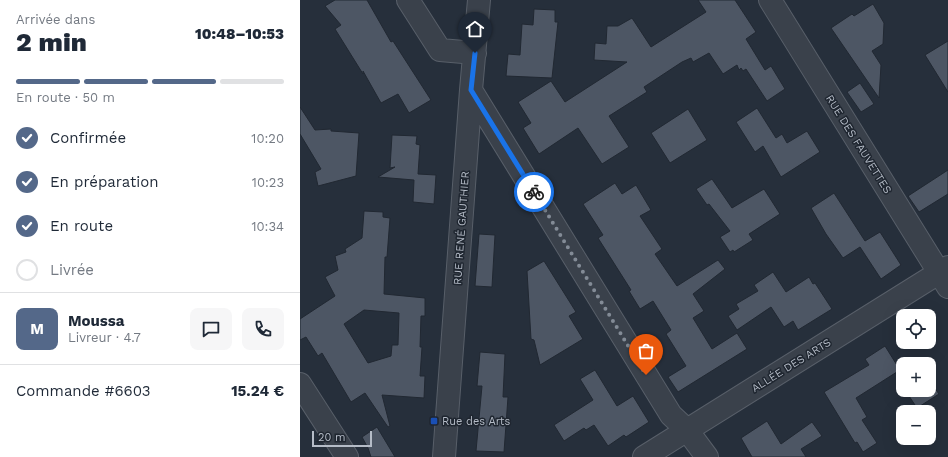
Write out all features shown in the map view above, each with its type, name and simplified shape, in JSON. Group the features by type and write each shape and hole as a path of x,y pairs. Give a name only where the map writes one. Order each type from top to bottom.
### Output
{"street":[{"path":"408,0 440,50 475,53"},
{"name":"RUE RENÉ GAUTHIER","path":"444,457 479,0"},
{"name":"RUE DES FAUVETTES","path":"770,0 945,276"},
{"path":"471,90 671,415 687,430 707,457"},
{"name":"ALLÉE DES ARTS","path":"644,457 945,276"},
{"path":"300,384 347,457"}],"building":[{"path":"335,0 367,0 391,42 393,41 431,100 409,113 398,94 381,103 363,71 363,74 335,29 341,25 325,6"},
{"path":"698,0 735,0 756,32 746,39 765,70 771,66 785,89 767,101 746,69 743,71 741,68 739,70 737,65 723,74 709,53 693,62 691,58 682,62 644,87 647,92 609,116 629,147 602,164 578,128 539,154 523,128 531,123 518,102 551,81 565,102 627,62 594,60 595,43 606,44 607,26 618,26 632,18 651,47 706,12"},
{"path":"873,4 884,23 883,44 872,51 881,65 879,98 831,28 852,14 854,16"},
{"path":"534,9 555,10 555,22 558,22 552,78 506,76 508,54 520,55 522,24 533,25"},
{"path":"948,41 948,92 925,55"},
{"path":"860,83 874,104 861,112 847,92"},
{"path":"300,107 315,130 331,129 331,131 359,133 356,176 318,186 315,172 321,169 300,134"},
{"path":"757,108 776,138 782,134 787,143 807,131 820,152 781,177 763,146 755,152 736,122"},
{"path":"688,109 707,140 670,163 651,133"},
{"path":"392,135 417,136 416,144 420,145 418,174 436,175 434,204 413,202 414,180 378,177 395,167 390,168"},
{"path":"948,170 948,194 919,212 908,196"},
{"path":"712,179 732,208 764,189 780,214 749,234 753,240 734,252 733,250 730,252 720,237 730,231 709,204 707,205 696,189"},
{"path":"615,183 622,194 636,185 651,210 640,216 662,249 655,254 677,286 718,260 725,269 693,294 704,311 693,318 712,349 737,333 747,349 678,392 668,377 686,366 666,334 671,330 653,301 640,309 629,291 631,290 598,238 603,235 583,204"},
{"path":"834,193 865,241 880,232 901,265 881,279 860,247 843,258 826,234 811,208"},
{"path":"364,211 383,212 383,217 390,218 387,257 385,257 384,294 425,298 425,316 421,316 420,347 422,347 420,376 425,376 424,398 382,395 390,426 388,427 365,393 351,402 322,353 318,356 306,337 300,340 300,319 335,296 325,277 338,270 335,256 346,252 345,249 362,238","holes":["364,310 399,313 398,345 392,345 391,356 368,363 344,324"]},
{"path":"479,234 495,235 492,287 475,286"},
{"path":"544,261 576,312 569,316 583,339 540,365 534,340 531,339 527,271"},
{"path":"773,272 786,292 809,277 813,284 815,283 832,309 798,330 793,321 784,327 771,307 737,330 728,316 739,309 736,304 758,291 754,285"},
{"path":"885,346 896,364 896,373 856,398 867,417 862,420 877,443 863,452 857,442 855,443 824,392 869,365 865,359"},
{"path":"480,352 505,354 503,397 508,397 504,452 476,451 482,386 477,386"},
{"path":"595,370 617,406 633,396 649,422 626,437 624,435 608,446 594,425 586,430 584,428 564,441 554,425 593,400 580,379"},
{"path":"910,397 934,397 922,405 915,405"},
{"path":"767,421 781,444 812,422 822,436 801,449 806,457 752,457 741,438"},
{"path":"377,427 395,457 371,457 362,437"}],"way so far":[{"path":"534,192 646,375"}],"place":[{"name":"Rue des Arts","path":"434,421"}],"route":[{"path":"475,53 471,90 534,192"}]}
